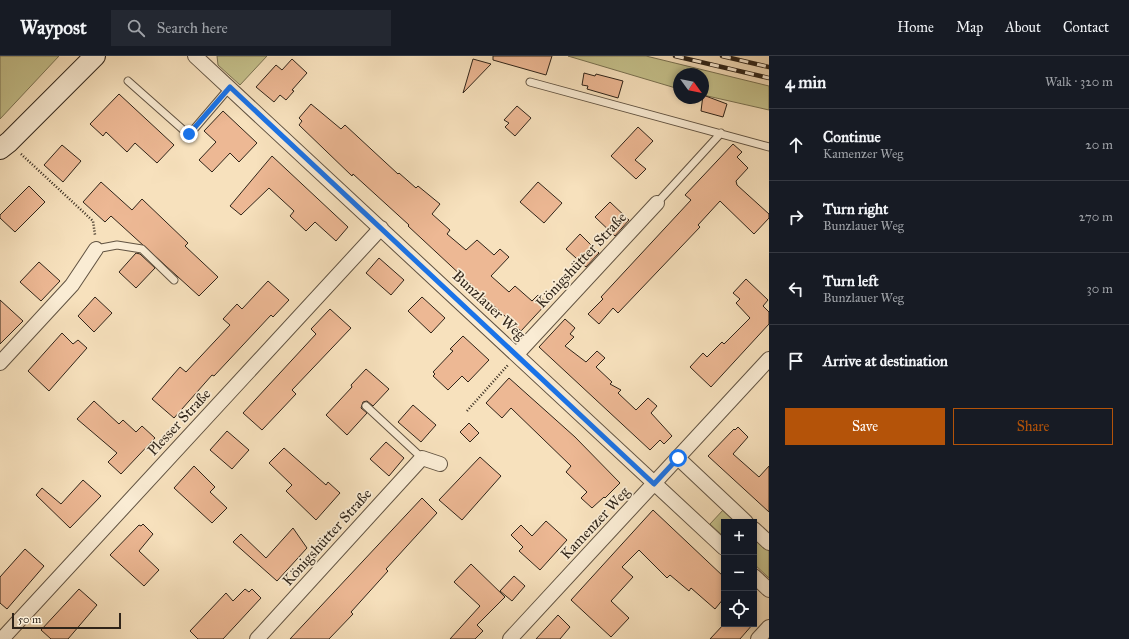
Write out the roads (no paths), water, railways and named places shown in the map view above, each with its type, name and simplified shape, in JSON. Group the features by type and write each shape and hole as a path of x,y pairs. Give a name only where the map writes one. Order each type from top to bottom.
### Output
{"main road":[{"path":"3,150 95,56"}],"street":[{"name":"Bunzlauer Weg","path":"195,56 518,354 654,484 721,545"},
{"name":"Königshütter Straße","path":"518,354 657,203"},
{"name":"Plesser Straße","path":"2,639 381,228"},
{"path":"0,363 72,285 96,249"},
{"name":"Kamenzer Weg","path":"510,639 769,359"},
{"name":"Königshütter Straße","path":"257,639 422,458"},
{"path":"422,458 440,464"},
{"path":"678,458 743,519"},
{"path":"757,532 769,543"},
{"path":"757,579 769,590"},
{"path":"758,639 769,628"}],"lane":[{"path":"128,81 189,134 230,87"},
{"path":"530,82 769,147"},
{"name":"Königshütter Straße","path":"657,203 721,133"},
{"path":"96,249 117,245 142,249 174,280"},
{"path":"366,406 422,458"}],"railway":[{"path":"675,56 769,78"},
{"path":"722,56 769,67"}]}
